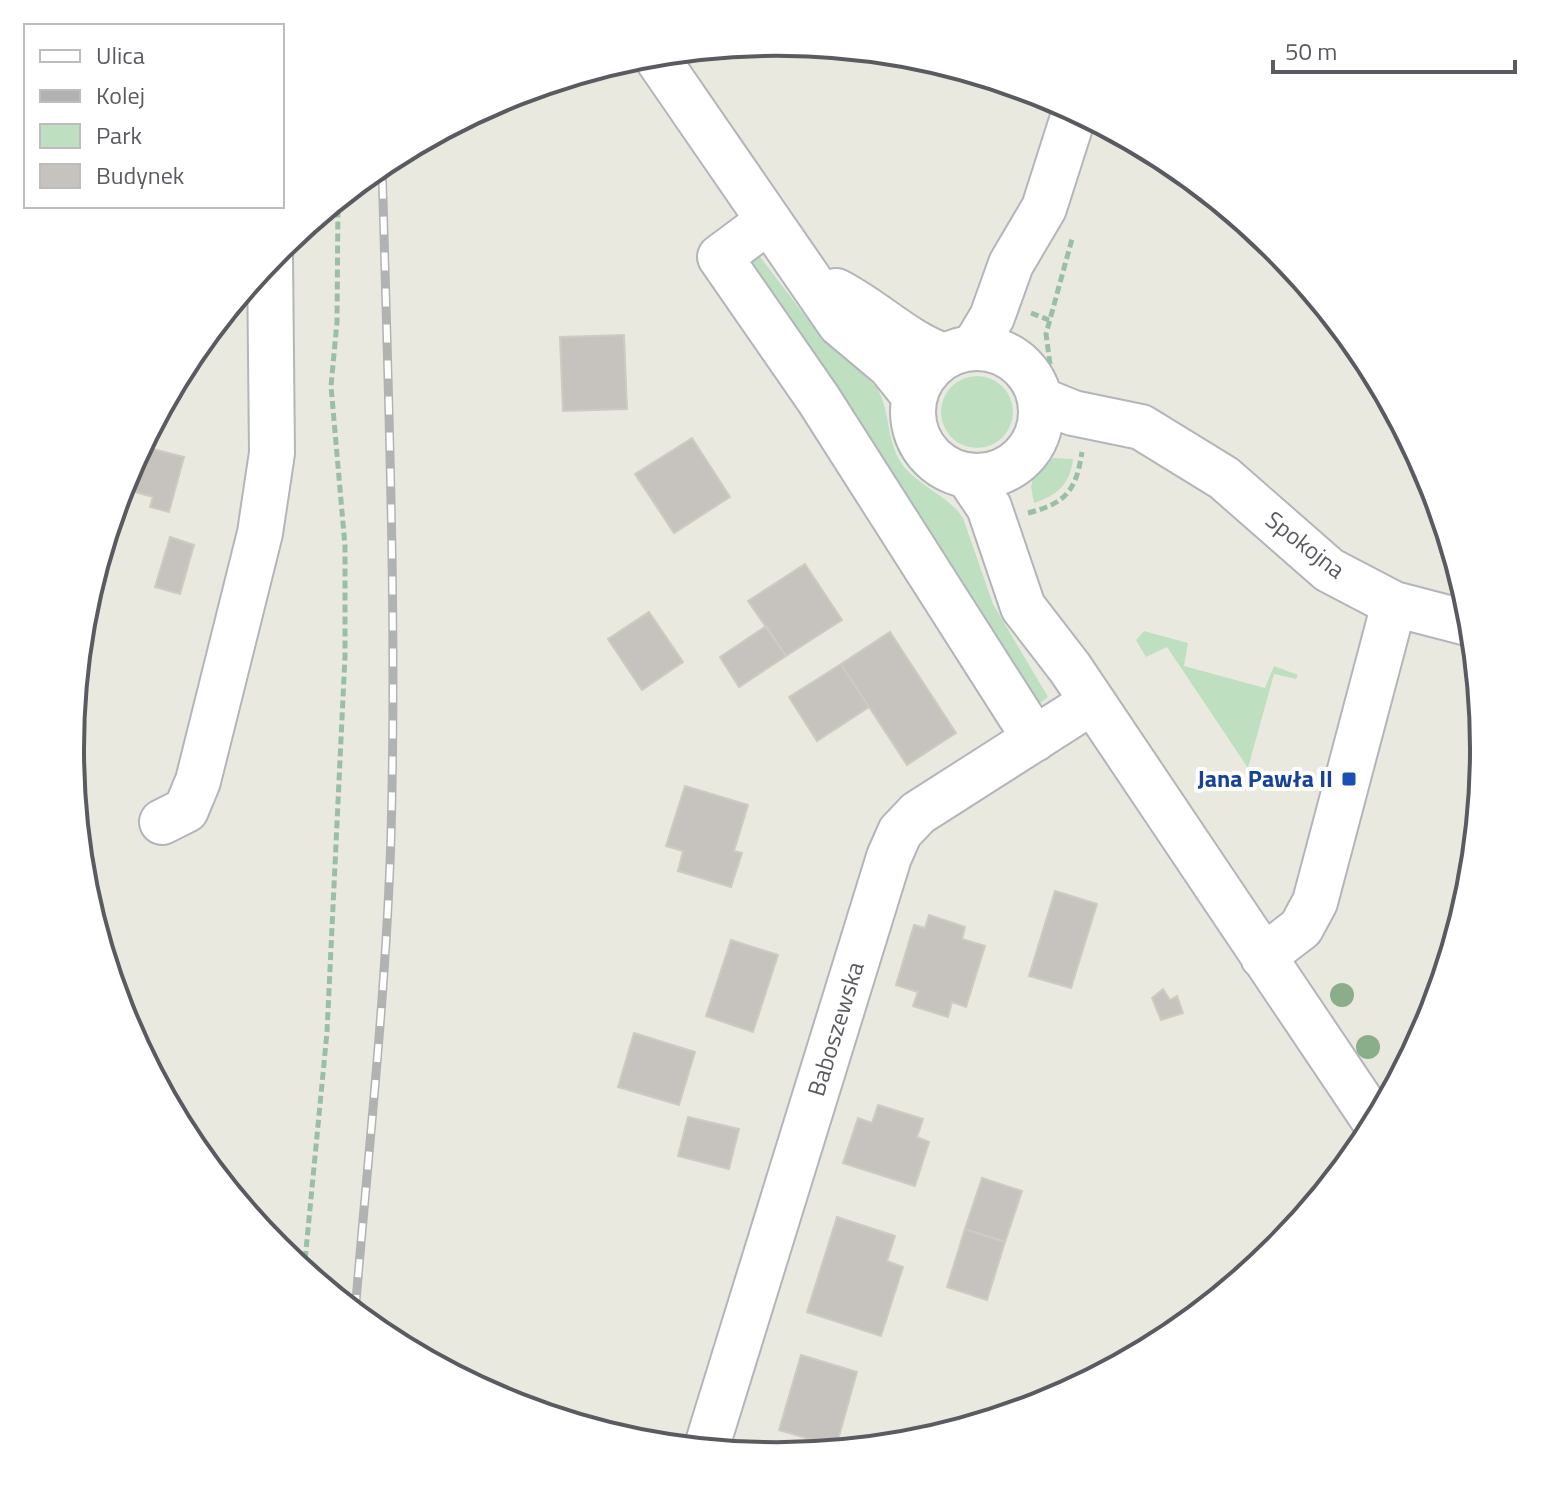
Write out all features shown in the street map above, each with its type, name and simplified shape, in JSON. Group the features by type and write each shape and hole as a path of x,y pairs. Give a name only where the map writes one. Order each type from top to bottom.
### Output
{"street":[{"path":"662,66 840,324 903,379 914,396"},
{"path":"1054,646 1048,599 1022,514 1017,484 1027,452 1040,427 1039,379 1021,327 1059,216 1073,123"},
{"path":"1027,452 986,476 968,476 935,461 915,431 914,396 931,366 959,352 985,331 1011,264 1059,216"},
{"path":"767,222 720,257 819,400 1035,739"},
{"path":"162,822 186,810 198,781 260,533 272,453 270,276"},
{"path":"812,280 868,307 910,340 959,352 1007,354 1039,379"},
{"name":"Spokojna","path":"1039,379 1073,413 1141,427 1224,478 1329,570 1394,604 1457,620"},
{"name":"Spokojna","path":"1027,452 1083,445 1195,461"},
{"path":"968,476 989,507 1023,607 1054,646 1368,1111"},
{"path":"1263,957 1301,928 1315,902 1394,604"},
{"name":"Baboszewska","path":"709,1439 889,857 900,832 918,813 1092,702"}],"path":[{"path":"305,1257 327,1032 345,656 345,546 331,386 337,322 338,213"},
{"path":"1039,379 1059,216"},
{"path":"1022,514 1054,506 1066,497 1080,471 1083,445"}],"green space":[{"path":"751,245 806,317 877,388 885,407 893,446 902,464 950,503 963,518 993,604 1048,697 1040,703 1034,702 741,258"},
{"path":"977,376 997,382 1007,392 1013,412 1007,432 997,442 977,448 957,442 947,432 941,412 947,392 957,382"},
{"path":"1053,458 1073,459 1069,475 1056,492 1034,503 1031,487 1034,471"},
{"path":"1144,631 1188,643 1184,666 1265,688 1274,666 1298,675 1296,679 1274,674 1248,768 1167,647 1146,657 1136,640"}],"building":[{"path":"624,335 627,409 563,411 560,337"},
{"path":"692,438 730,497 674,533 635,474"},
{"path":"152,449 184,457 169,512 150,507 153,497 133,491"},
{"path":"170,537 194,545 180,594 155,587"},
{"path":"805,564 842,620 786,656 748,601"},
{"path":"649,612 683,662 642,690 608,639"},
{"path":"766,626 786,656 739,687 720,657"},
{"path":"890,632 956,733 907,765 841,664"},
{"path":"841,664 869,707 817,741 789,697"},
{"path":"685,786 748,805 734,851 742,853 731,887 678,871 683,851 666,846"},
{"path":"1055,891 1097,904 1071,988 1029,976"},
{"path":"929,915 965,927 962,939 985,946 966,1007 952,1002 948,1017 913,1006 918,992 896,985 914,925 925,928"},
{"path":"731,940 778,955 753,1032 706,1016"},
{"path":"1163,989 1170,1000 1177,996 1183,1013 1161,1020 1152,998"},
{"path":"634,1033 695,1052 679,1105 618,1087"},
{"path":"878,1105 923,1119 917,1137 929,1142 915,1186 843,1163 858,1118 872,1123"},
{"path":"688,1117 739,1129 729,1169 678,1156"},
{"path":"982,1178 1022,1191 1005,1242 965,1229"},
{"path":"837,1217 895,1236 887,1261 903,1267 881,1336 807,1312"},
{"path":"965,1229 1005,1242 987,1300 947,1287"},
{"path":"801,1355 857,1372 838,1439 816,1441 779,1430"}],"railway":[{"path":"356,1300 381,1015 389,896 393,752 382,179"}],"place":[{"name":"Jana Pawła II","path":"1349,779"}]}
